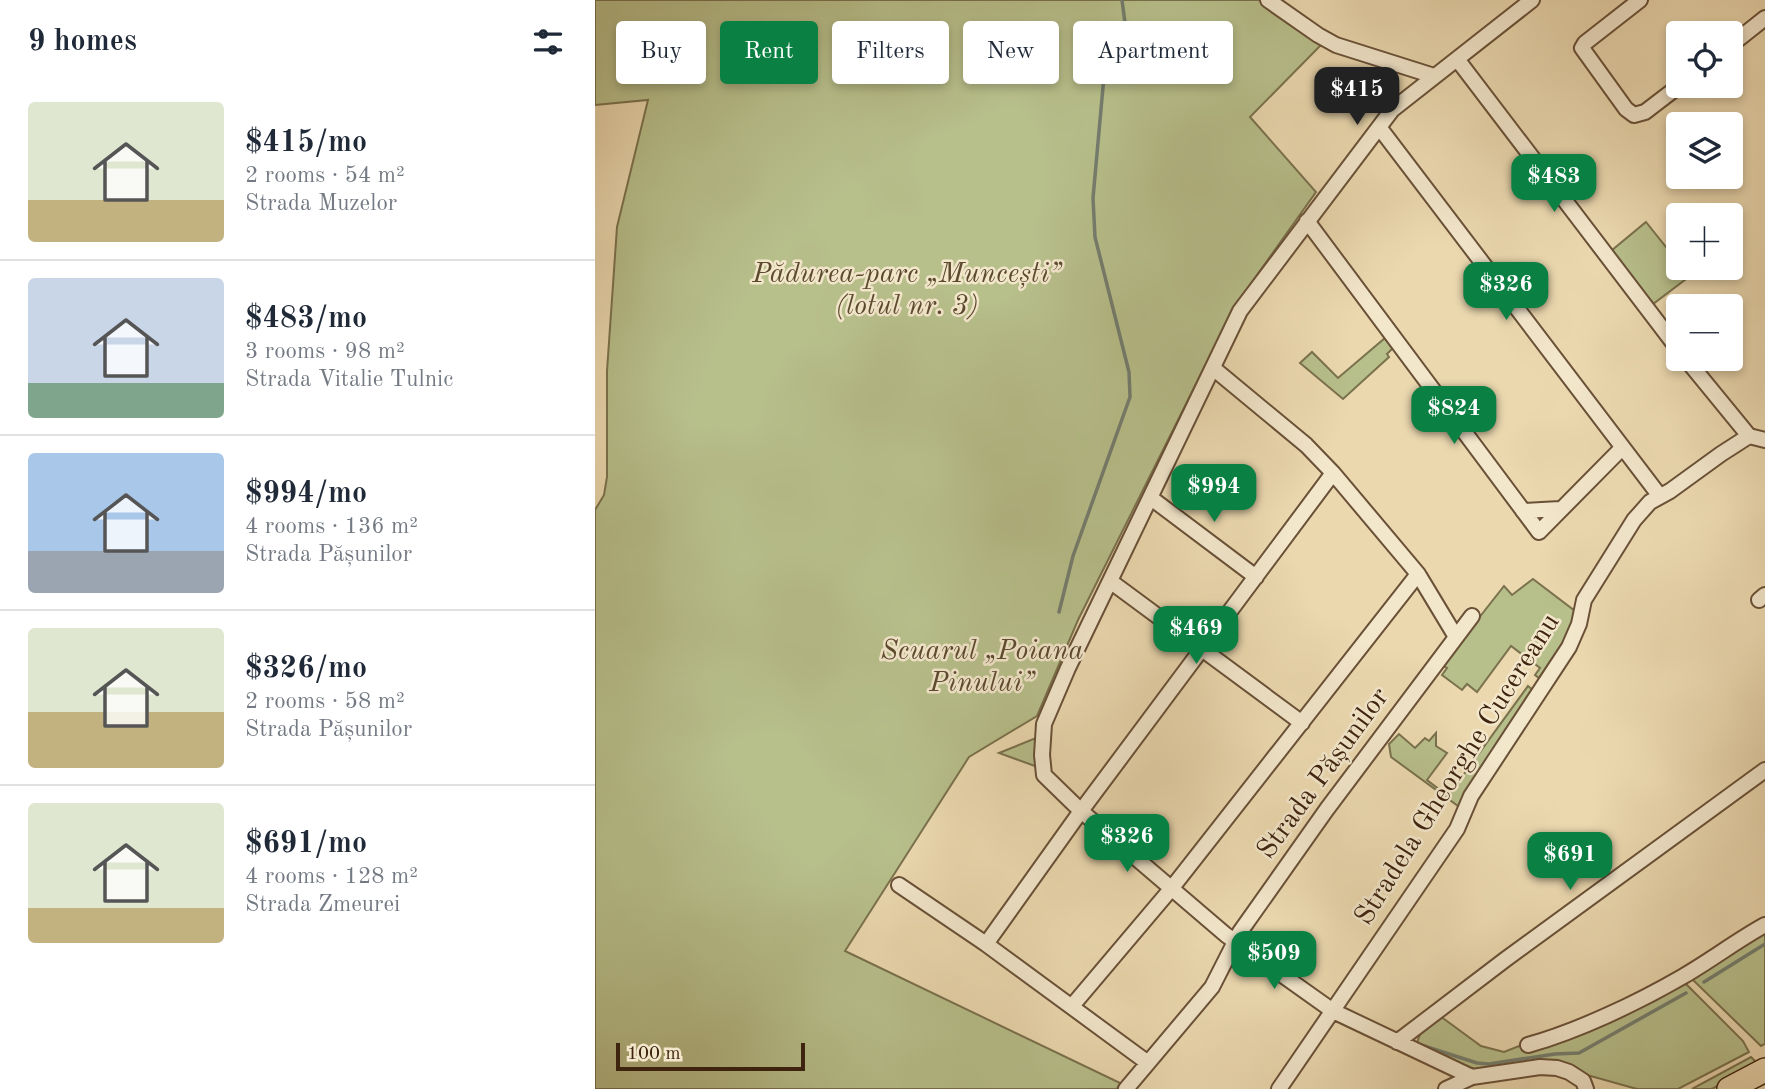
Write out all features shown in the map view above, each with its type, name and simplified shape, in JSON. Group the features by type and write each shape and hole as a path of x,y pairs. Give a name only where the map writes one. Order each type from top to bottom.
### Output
{"main road":[{"path":"1729,1089 1765,1070"}],"street":[{"path":"1268,0 1336,45 1434,76"},
{"path":"1472,1077 1333,1011 1235,942 1081,811 1044,775 1042,755 1044,724 1240,311 1392,110 1532,0"},
{"path":"1640,0 1581,48 1634,115 1645,112 1666,96"},
{"path":"1743,35 1765,18"},
{"path":"1457,59 1666,332"},
{"path":"1379,127 1659,495"},
{"path":"1307,221 1539,531 1622,448"},
{"path":"1213,368 1306,445 1333,473 1418,574 1456,637"},
{"path":"1698,371 1760,436"},
{"name":"Stradela Gheorghe Cucereanu","path":"1279,1089 1457,829 1471,796 1569,647 1579,624 1584,600 1634,520 1659,495 1670,491 1721,454 1760,436"},
{"path":"986,944 1081,811 1333,473"},
{"path":"1151,498 1256,577"},
{"path":"1523,512 1560,509"},
{"name":"Strada Pășunilor","path":"1072,1006 1171,889 1418,574"},
{"name":"Strada Pășunilor","path":"1110,581 1302,723"},
{"name":"Strada Pășunilor","path":"1126,1089 1212,986 1235,942 1327,809 1472,616"},
{"path":"1397,1042 1765,770"},
{"path":"899,885 986,944 1147,1063"},
{"path":"1528,1045 1550,1039 1638,1000 1683,976 1765,925"},
{"path":"1446,1089 1472,1077 1540,1067 1569,1072 1583,1082 1586,1089"}],"green space":[{"name":"Pădurea-parc „Muncești” (lotul nr. 3)","path":"595,0 1259,0 1322,44 1250,117 1316,192 1235,306 1078,620 1037,716 969,757 845,951 1120,1083 1117,1089 595,1089 595,510 604,495 607,477 607,371 617,227 648,100 595,105"},
{"path":"1646,222 1666,247 1666,280 1685,280 1653,304 1611,251"},
{"path":"1385,338 1393,348 1387,354 1389,357 1343,399 1300,363 1312,352 1338,378"},
{"path":"1533,579 1575,611 1570,632 1539,678 1535,675 1540,668 1511,646 1477,692 1467,684 1462,690 1442,675 1447,668 1442,665 1504,586 1512,595"},
{"path":"1528,686 1534,691 1458,806 1391,757 1389,744 1399,734 1415,748 1425,738 1429,741 1436,733 1436,746 1447,753 1427,780 1448,796"},
{"path":"1036,738 1035,766 999,753"},
{"path":"1765,932 1765,1044 1761,1046 1693,980 1695,973"},
{"path":"1680,983 1686,984 1743,1041 1749,1052 1678,1089 1637,1089 1587,1075 1470,1071 1421,1051 1417,1043 1420,1034 1440,1016 1481,1046 1504,1052"},
{"path":"1751,1057 1758,1064 1712,1089 1692,1089"}],"waterway":[{"path":"1059,612 1073,556 1130,397 1129,372 1095,237 1093,198 1104,76 1115,41 1125,23 1122,0"},
{"path":"1704,982 1765,944"},
{"path":"1421,1045 1477,1063 1489,1064 1579,1053 1686,993"}],"park label":[{"name":"Scuarul „Poiana Pinului”","path":"982,668"}]}
